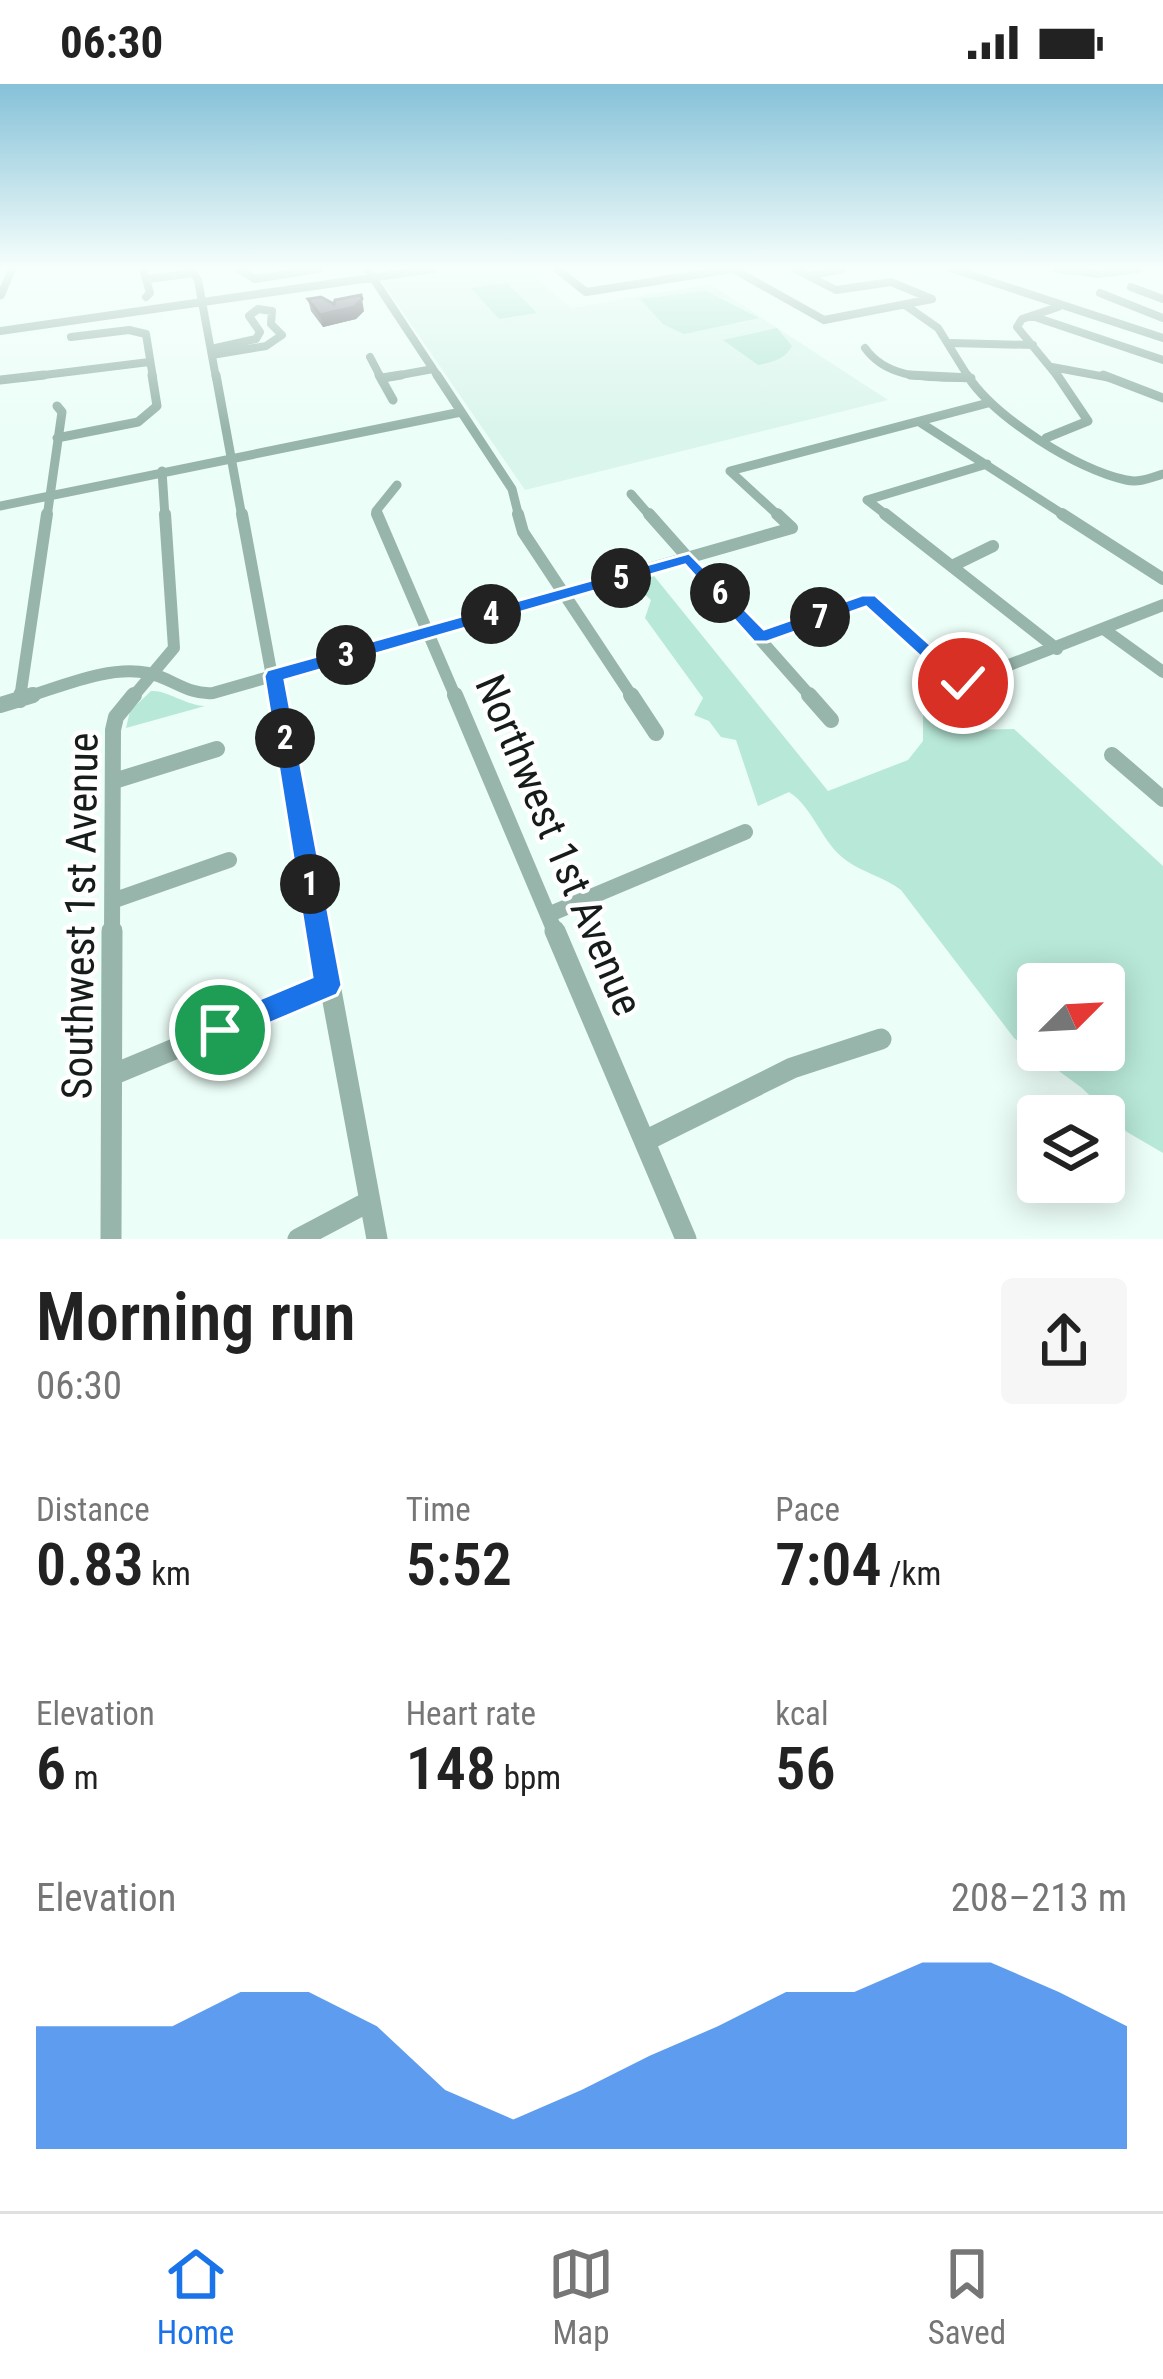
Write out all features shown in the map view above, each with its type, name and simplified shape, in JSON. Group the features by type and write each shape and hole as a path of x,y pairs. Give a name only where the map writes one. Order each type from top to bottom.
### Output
{"street":[{"path":"0,331 56,323"},
{"path":"205,323 377,1239"},
{"path":"211,352 256,339 260,332 255,323"},
{"path":"211,352 278,341 282,335 271,323"},
{"path":"403,323 516,495 521,527 656,733"},
{"path":"936,323 988,403 1129,482 1163,474"},
{"path":"1019,323 1088,421 1046,438"},
{"path":"1053,323 1163,360"},
{"path":"1112,323 1163,338"},
{"path":"57,437 130,424 154,413 158,406 148,337 143,332 71,337"},
{"path":"951,343 1033,345"},
{"path":"865,349 876,363 900,372 971,378"},
{"path":"370,357 393,400"},
{"path":"0,380 149,362"},
{"path":"1052,367 1094,371 1163,398"},
{"path":"382,378 433,369"},
{"path":"0,705 124,673 152,673 196,695 792,528 730,471 988,403"},
{"path":"20,700 62,412 57,406"},
{"path":"0,506 461,412"},
{"path":"921,423 1163,579"},
{"path":"988,464 867,500 1057,649"},
{"name":"Southwest 1st Avenue","path":"111,1239 116,717 168,657 176,641 162,472"},
{"name":"Northwest 1st Avenue","path":"397,485 376,511 686,1239"},
{"path":"632,494 831,720"},
{"path":"952,566 993,546"},
{"path":"760,638 869,599 963,683 1163,605"},
{"path":"1105,630 1163,672"},
{"path":"114,781 217,749"},
{"path":"1112,755 1163,799"},
{"path":"550,914 745,832"},
{"path":"115,900 229,860"},
{"path":"112,1075 328,985"},
{"path":"645,1141 792,1068 881,1040"},
{"path":"298,1239 370,1201"}],"shaded area":[{"path":"410,323 770,323 888,400 525,490"}],"green space":[{"path":"662,323 736,323 684,334"},
{"path":"777,328 792,346 782,357 763,364 723,340"},
{"path":"654,576 828,791 908,760 923,741 923,715 966,730 1014,729 1163,866 1163,1153 1125,1130 1125,1095 1089,1095 1059,1071 1125,1071 1125,963 1017,963 1017,1040 1014,1038 901,890 838,854 789,792 758,806 736,740 721,737 709,721 694,715 703,698 645,618 651,600 633,584"},
{"path":"151,691 205,706 126,728 130,711"}],"route":[{"path":"220,1030 328,985 274,676 689,559 760,638 869,599 963,683"}]}
